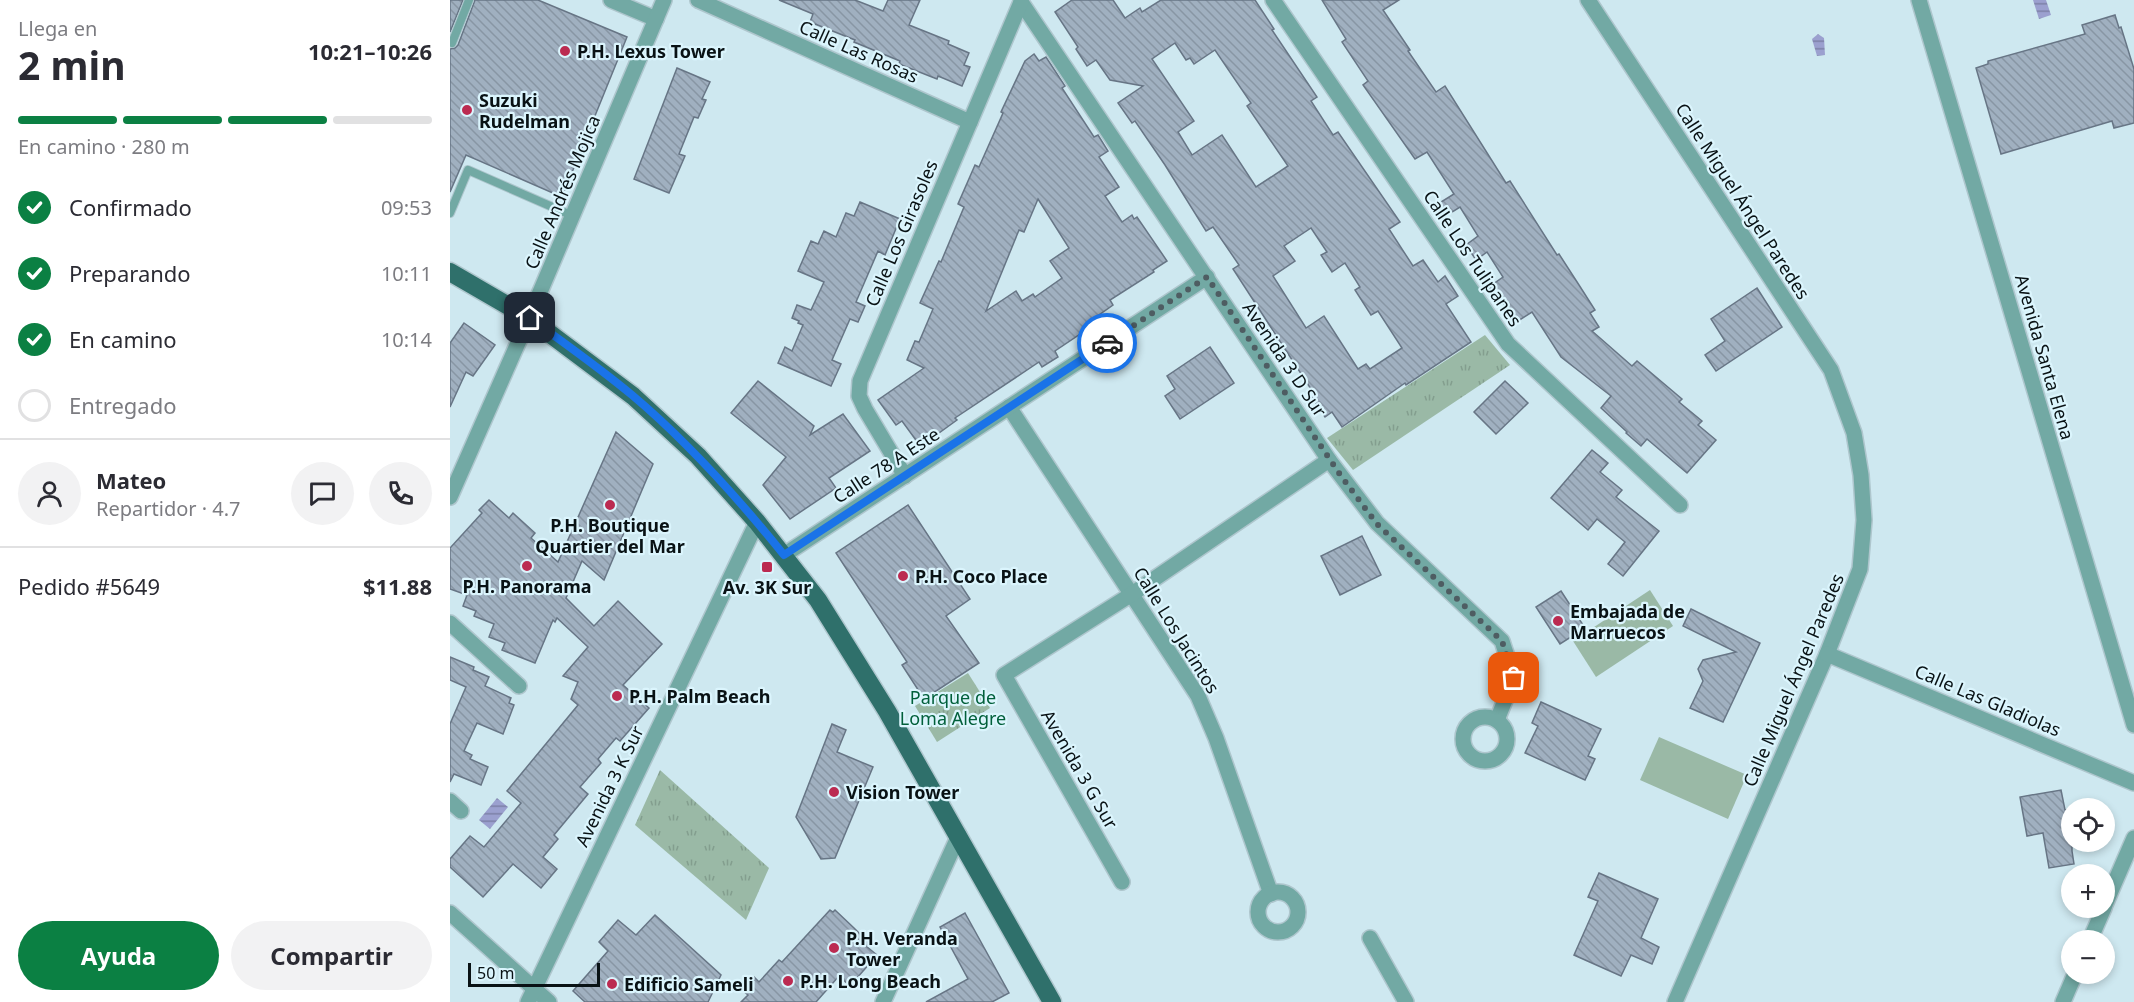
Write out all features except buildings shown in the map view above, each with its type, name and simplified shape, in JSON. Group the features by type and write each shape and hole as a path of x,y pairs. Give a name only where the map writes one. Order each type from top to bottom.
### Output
{"main road":[{"path":"450,272 530,318 633,396 698,456 758,522 818,600 887,711 1052,1002"}],"street":[{"path":"611,0 656,19"},
{"name":"Calle Andrés Mojica","path":"450,497 530,318 664,0"},
{"name":"Calle Las Rosas","path":"698,0 970,122"},
{"name":"Calle Los Tulipanes","path":"1273,0 1508,344 1680,505"},
{"name":"Calle Miguel Ángel Paredes","path":"1588,0 1831,370 1854,433 1862,475 1864,520 1860,569 1827,654 1675,1002"},
{"name":"Avenida Santa Elena","path":"1919,0 2134,724"},
{"name":"Calle Los Girasoles","path":"905,476 865,409 859,396 860,381 1022,1"},
{"name":"Avenida 3 D Sur","path":"1022,1 1329,460 1377,524 1502,641 1514,678 1497,720"},
{"name":"Calle 78 A Este","path":"784,555 1207,277"},
{"name":"Calle Los Jacintos","path":"1009,407 1198,696 1216,738 1271,894"},
{"path":"1132,594 1329,460"},
{"name":"Avenida 3 K Sur","path":"531,995 758,522"},
{"name":"Avenida 3 G Sur","path":"1122,882 1004,675 1132,594"},
{"path":"450,623 519,686"},
{"name":"Calle Las Gladiolas","path":"1827,654 2134,783"},
{"path":"883,1002 959,835"},
{"path":"2115,882 2134,838"},
{"path":"450,912 531,995 549,1002"},
{"path":"1370,938 1406,1002"},
{"path":"2063,1002 2071,984"}],"lane":[{"path":"452,43 469,0"},
{"path":"450,213 468,170 573,216"}],"green space":[{"path":"1485,335 1510,365 1353,470 1327,438"},
{"path":"1650,590 1673,626 1596,677 1573,641"},
{"name":"Parque de Loma Alegre","path":"968,673 990,708 937,742 915,706"},
{"path":"1659,737 1747,775 1728,819 1640,780"},
{"path":"660,770 769,868 746,920 635,825"}],"water":[{"path":"2033,0 2046,0 2051,15 2039,19"},
{"path":"1818,34 1824,38 1825,55 1817,56 1812,39"},
{"path":"497,798 508,807 490,829 479,820"}],"way so far":[{"path":"1107,343 1207,277 1329,460 1377,524 1502,641 1514,678"}],"place":[{"name":"P.H. Lexus Tower","path":"565,51"},
{"name":"Suzuki Rudelman","path":"467,110"},
{"name":"P.H. Boutique Quartier del Mar","path":"610,505"},
{"name":"P.H. Panorama","path":"527,566"},
{"name":"Av. 3K Sur","path":"767,567"},
{"name":"P.H. Coco Place","path":"903,576"},
{"name":"Embajada de Marruecos","path":"1558,621"},
{"name":"P.H. Palm Beach","path":"617,696"},
{"name":"Vision Tower","path":"834,792"},
{"name":"P.H. Veranda Tower","path":"834,948"},
{"name":"P.H. Long Beach","path":"788,981"},
{"name":"Edificio Sameli","path":"612,984"}],"route":[{"path":"530,318 633,396 698,456 758,522 784,555 1107,343"}]}
